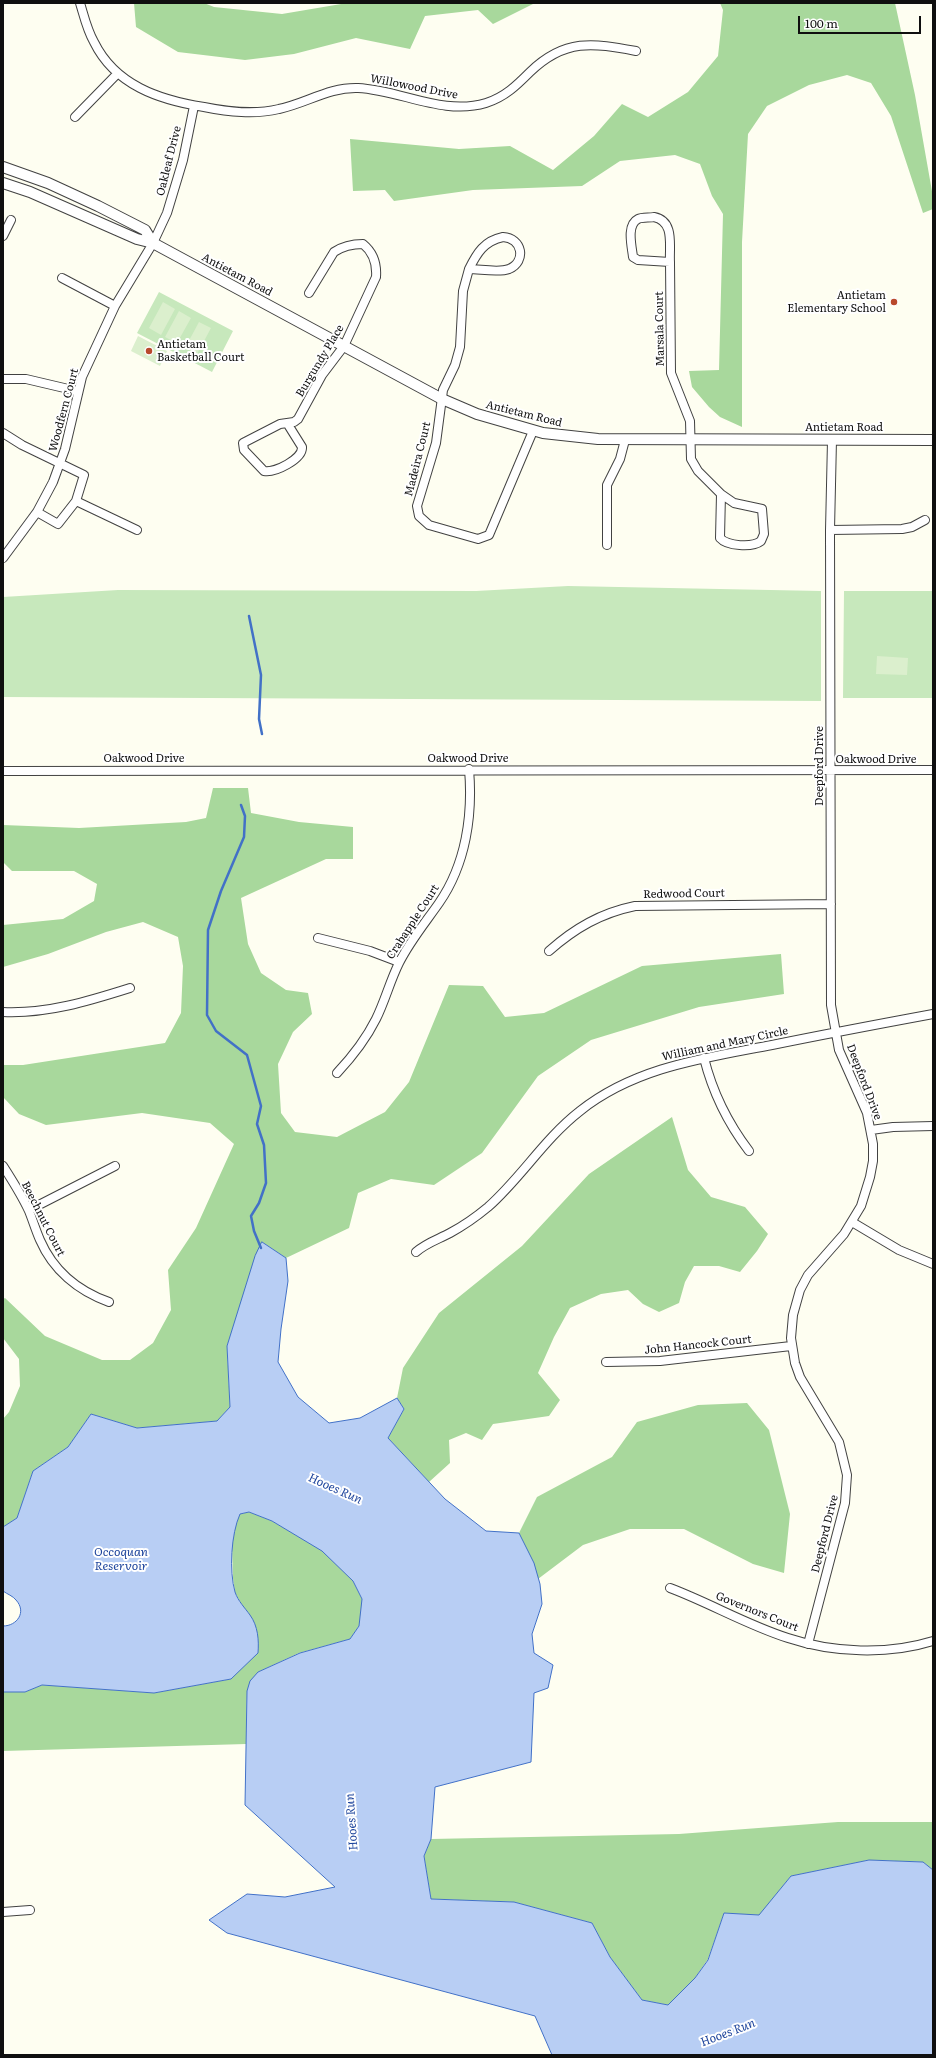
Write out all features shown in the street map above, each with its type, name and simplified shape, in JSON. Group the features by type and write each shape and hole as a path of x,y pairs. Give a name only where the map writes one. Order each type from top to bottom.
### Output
{"street":[{"name":"Willowood Drive","path":"80,3 93,41 101,54 118,73 130,83 148,93 194,106 238,112 264,112 294,105 330,91 358,88 448,106 474,106 499,98 511,91 545,60 570,48 596,44 636,51"},
{"path":"75,117 118,73"},
{"name":"Oakleaf Drive","path":"153,243 177,184 194,106"},
{"name":"Antietam Road","path":"3,167 48,183 98,206 145,230 153,243"},
{"name":"Antietam Road","path":"3,183 30,192 137,239 153,243 442,399 477,414 533,431 570,437 625,440 933,440"},
{"name":"Marsala Court","path":"670,262 638,260 633,257 631,232 634,223 638,219 654,217 660,218 667,224 670,262 670,366 674,383 688,412 690,440 689,452 694,466 721,494 734,503 762,509 764,534 761,542 753,545 726,544 720,538 721,494"},
{"path":"3,236 11,220"},
{"name":"Madeira Court","path":"469,269 508,269 517,262 520,255 518,244 511,237 503,237 488,242 475,257 469,269 464,291 460,347 455,365 443,390 436,443 417,506 419,516 429,525 478,539 489,535 492,531 533,431"},
{"name":"Woodfern Court","path":"3,558 6,549 37,512 61,464 70,432 77,392 90,358 115,306 153,243"},
{"name":"Burgundy Place","path":"287,422 302,448 302,452 299,457 274,471 264,471 244,450 243,443 280,424 287,422 298,419 322,375 344,346 376,277 377,268 372,254 363,244 340,248 334,252 309,293"},
{"path":"62,278 115,306"},
{"path":"3,379 26,379 77,392"},
{"path":"3,433 22,445 84,475 76,502 58,524 37,512"},
{"path":"607,545 606,485 620,460 625,440"},
{"name":"Deepford Drive","path":"808,1644 845,1503 847,1475 839,1442 800,1377 791,1346 792,1315 800,1290 808,1275 852,1222 861,1206 870,1177 873,1144 871,1130 859,1094 846,1068 834,1032 831,1005 830,530 832,440"},
{"path":"76,502 138,530"},
{"path":"830,530 902,529 912,527 925,520"},
{"name":"Oakwood Drive","path":"3,771 469,769 831,771 933,770"},
{"name":"Crabapple Court","path":"337,1074 362,1042 376,1019 399,962 418,931 440,902 456,871 468,829 470,802 469,769"},
{"name":"Redwood Court","path":"549,951 575,930 590,921 617,910 635,906 831,904"},
{"path":"318,938 370,952 399,962"},
{"path":"3,1012 35,1012 71,1005 130,988"},
{"name":"William and Mary Circle","path":"416,1252 469,1221 486,1208 514,1182 543,1146 563,1126 598,1098 637,1078 663,1068 704,1058 933,1014"},
{"path":"704,1058 715,1095 725,1116 749,1151"},
{"path":"871,1130 900,1126 933,1126"},
{"name":"Beechnut Court","path":"3,1166 29,1210 40,1240 54,1265 75,1285 87,1293 109,1302"},
{"path":"29,1210 115,1166"},
{"path":"852,1222 899,1250 933,1264"},
{"name":"John Hancock Court","path":"606,1362 660,1361 791,1346"},
{"name":"Governors Court","path":"670,1588 769,1631 808,1644 878,1650 908,1647 933,1641"},
{"path":"3,1912 30,1910"}],"green space":[{"path":"134,3 204,3 214,7 282,14 347,3 535,3 493,24 478,10 425,16 410,49 356,38 294,54 245,60 178,52 136,27"},
{"path":"720,3 895,3 915,95 933,197 933,209 923,213 891,116 871,83 847,75 809,85 767,106 748,134 742,242 742,427 720,417 709,407 692,387 689,371 719,370 723,214 712,196 700,164 675,155 620,161 582,186 473,190 394,201 385,190 353,191 350,139 459,149 510,146 553,170 594,136 622,104 648,117 688,92 718,56 723,10"},
{"path":"159,292 233,331 212,372 137,333"},
{"path":"163,302 175,309 161,335 149,328"},
{"path":"179,311 191,318 177,343 165,337"},
{"path":"199,322 211,328 197,354 185,348"},
{"name":"Antietam Basketball Court","path":"138,336 167,351 160,366 131,351"},
{"path":"568,586 821,591 821,701 3,697 3,597 118,590 476,591"},
{"path":"844,591 933,591 933,698 843,698"},
{"path":"877,656 908,658 907,675 876,674"},
{"path":"213,788 248,788 251,813 299,822 353,827 353,859 326,859 241,898 248,944 261,973 286,990 308,993 312,1014 293,1032 278,1064 281,1113 295,1132 337,1137 385,1112 409,1082 449,985 483,986 505,1017 544,1013 642,966 781,954 784,994 699,1007 591,1040 538,1076 482,1153 434,1185 391,1179 358,1193 349,1228 286,1258 262,1242 227,1346 230,1407 217,1421 137,1428 91,1414 68,1447 33,1471 17,1518 3,1527 3,1419 9,1412 20,1386 19,1359 3,1338 3,1299 5,1298 45,1336 102,1360 130,1360 153,1343 171,1310 168,1270 196,1228 234,1144 210,1123 142,1113 46,1125 19,1114 3,1097 3,1065 23,1065 165,1043 181,1013 183,966 178,937 143,922 106,932 48,954 3,967 3,925 63,919 94,901 97,884 74,871 12,871 3,862 3,825 79,828 186,822 206,818"},
{"path":"672,1117 688,1170 711,1197 745,1207 768,1234 757,1251 740,1272 719,1266 694,1266 685,1282 679,1303 659,1312 643,1304 628,1290 601,1294 570,1308 554,1337 538,1373 560,1400 549,1416 493,1424 482,1440 466,1433 449,1440 450,1463 429,1482 388,1438 404,1409 397,1398 403,1368 439,1313 522,1246 589,1174"},
{"path":"747,1403 769,1430 790,1514 784,1573 753,1564 684,1529 630,1529 583,1545 538,1579 519,1533 537,1497 612,1457 637,1422 698,1405"},
{"path":"249,1512 272,1521 323,1551 353,1581 362,1599 362,1610 359,1626 350,1639 299,1653 258,1672 247,1691 246,1744 3,1751 3,1692 25,1692 42,1685 154,1693 231,1679 242,1605 235,1593 232,1545 236,1522 240,1514"},
{"path":"838,1822 933,1822 933,1870 923,1862 869,1860 791,1876 759,1916 724,1913 708,1959 695,1978 668,2005 642,2000 610,1957 592,1923 514,1902 431,1899 424,1856 431,1839 679,1834"}],"water":[{"name":"Occoquan Reservoir","path":"262,1242 286,1258 288,1281 278,1362 298,1397 329,1423 360,1418 397,1398 404,1409 388,1438 445,1499 486,1531 519,1533 534,1563 540,1584 542,1604 532,1634 534,1653 553,1665 548,1688 534,1693 531,1762 435,1787 431,1839 424,1856 431,1899 514,1902 592,1923 610,1957 642,2000 668,2005 695,1978 708,1960 724,1913 759,1915 791,1876 869,1860 923,1862 933,1870 933,2055 552,2055 535,2016 227,1933 209,1920 247,1894 285,1897 335,1887 245,1805 247,1691 250,1681 258,1672 300,1653 350,1639 359,1626 362,1599 353,1581 322,1551 272,1521 249,1512 240,1514 237,1522 233,1542 232,1574 236,1595 253,1619 256,1628 258,1653 231,1679 154,1693 42,1685 25,1692 3,1692 3,1626 12,1624 16,1621 19,1618 21,1609 12,1596 3,1591 3,1527 17,1518 33,1471 68,1447 91,1414 137,1428 217,1421 230,1407 227,1346 255,1256"}],"waterway":[{"path":"249,616 261,675 259,719 262,734"},
{"path":"241,805 245,816 244,837 221,891 208,930 207,1015 216,1031 247,1055 261,1106 257,1124 264,1145 266,1183 259,1203 251,1216 254,1231 261,1248"}],"place":[{"name":"Antietam Elementary School","path":"894,302"},
{"name":"Antietam Basketball Court","path":"149,351"}],"water label":[{"name":"Hooes Run","path":"335,1489"},
{"name":"Hooes Run","path":"352,1822"},
{"name":"Hooes Run","path":"728,2033"}]}
